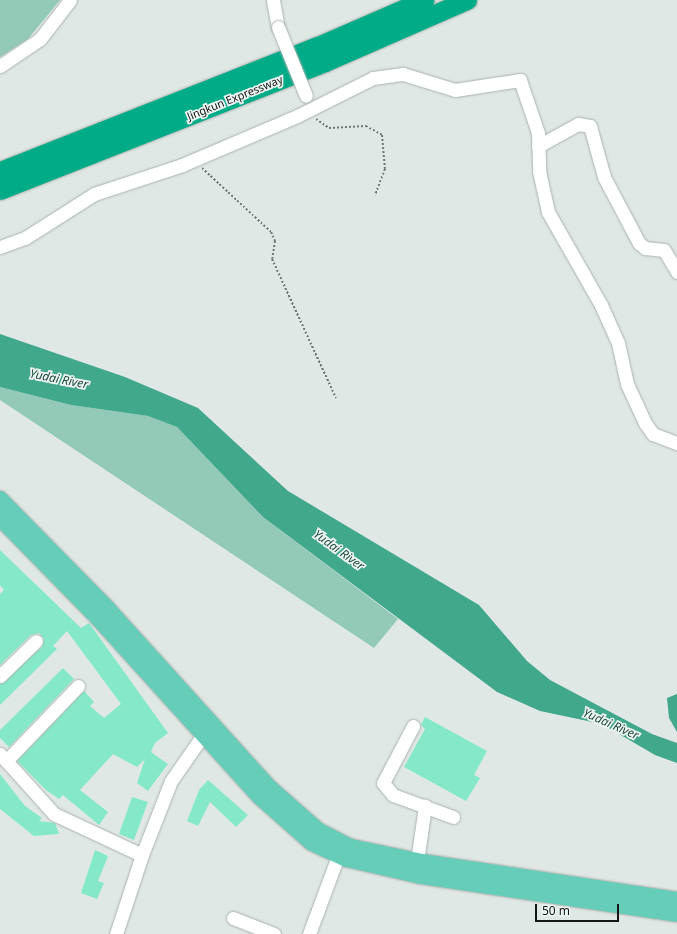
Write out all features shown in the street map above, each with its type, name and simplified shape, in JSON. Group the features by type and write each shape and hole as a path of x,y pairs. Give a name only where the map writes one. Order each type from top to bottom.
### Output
{"highway":[{"name":"Jingkun Expressway","path":"0,171 318,46 424,0"},
{"name":"Jingkun Expressway","path":"0,190 318,65 467,0"}],"main road":[{"path":"0,499 78,577 249,767 302,819 351,847 417,861 677,900"},
{"path":"2,524 93,613 203,735 293,829 338,856 367,865 511,891 677,914"}],"street":[{"path":"0,66 40,39 70,0"},
{"path":"273,0 278,27 311,109"},
{"path":"0,247 25,238 94,194 193,158 311,109 357,85 386,75 403,74 455,90 520,80 534,115 538,146 539,171 548,212 601,305 618,343 627,384 645,423 653,434 677,443"},
{"path":"538,146 578,124 587,124 604,177 639,243 645,248 664,250 677,272"},
{"path":"0,676 36,641"},
{"path":"78,686 3,758 54,814 142,855"},
{"path":"413,726 383,778 394,795 453,817"},
{"path":"116,934 142,855 172,781 203,735"},
{"path":"417,861 425,806"},
{"path":"309,934 338,856"},
{"path":"233,918 274,934"}],"path":[{"path":"311,109 324,126 366,126 382,135 385,170 375,196"},
{"path":"193,158 271,232 275,241 272,259 336,398"}],"shaded area":[{"path":"0,0 60,0 28,39 0,57"},
{"path":"0,387 71,405 148,416 177,427 263,517 398,619 374,648 0,400"}],"water":[{"name":"Yudai River","path":"0,334 125,377 198,408 288,491 479,605 527,661 550,680 652,734 677,743 677,763 655,755 602,724 540,711 497,692 263,517 177,427 148,416 71,405 0,387"},
{"path":"677,694 677,732 669,718 667,698"}],"building":[{"path":"0,550 81,628 89,623 168,733 155,743 151,752 168,764 148,791 137,783 145,759 137,767 113,754 80,790 108,812 99,825 63,795 59,799 46,790 17,761 84,691 94,702 90,706 104,718 121,704 67,631 53,646 57,649 0,705 0,684 42,647 44,639 39,633 31,635 0,665 0,594 4,590 0,585"},
{"path":"63,668 74,679 9,747 0,738 0,730"},
{"path":"425,717 487,751 474,775 480,778 466,801 404,767 425,729 421,725"},
{"path":"0,774 25,806 42,818 39,821 55,823 59,834 34,836 0,809"},
{"path":"208,780 248,815 236,827 210,802 198,826 187,821 199,790"},
{"path":"132,797 148,802 134,840 119,834"},
{"path":"95,850 108,856 98,881 104,883 97,899 81,893"}]}
